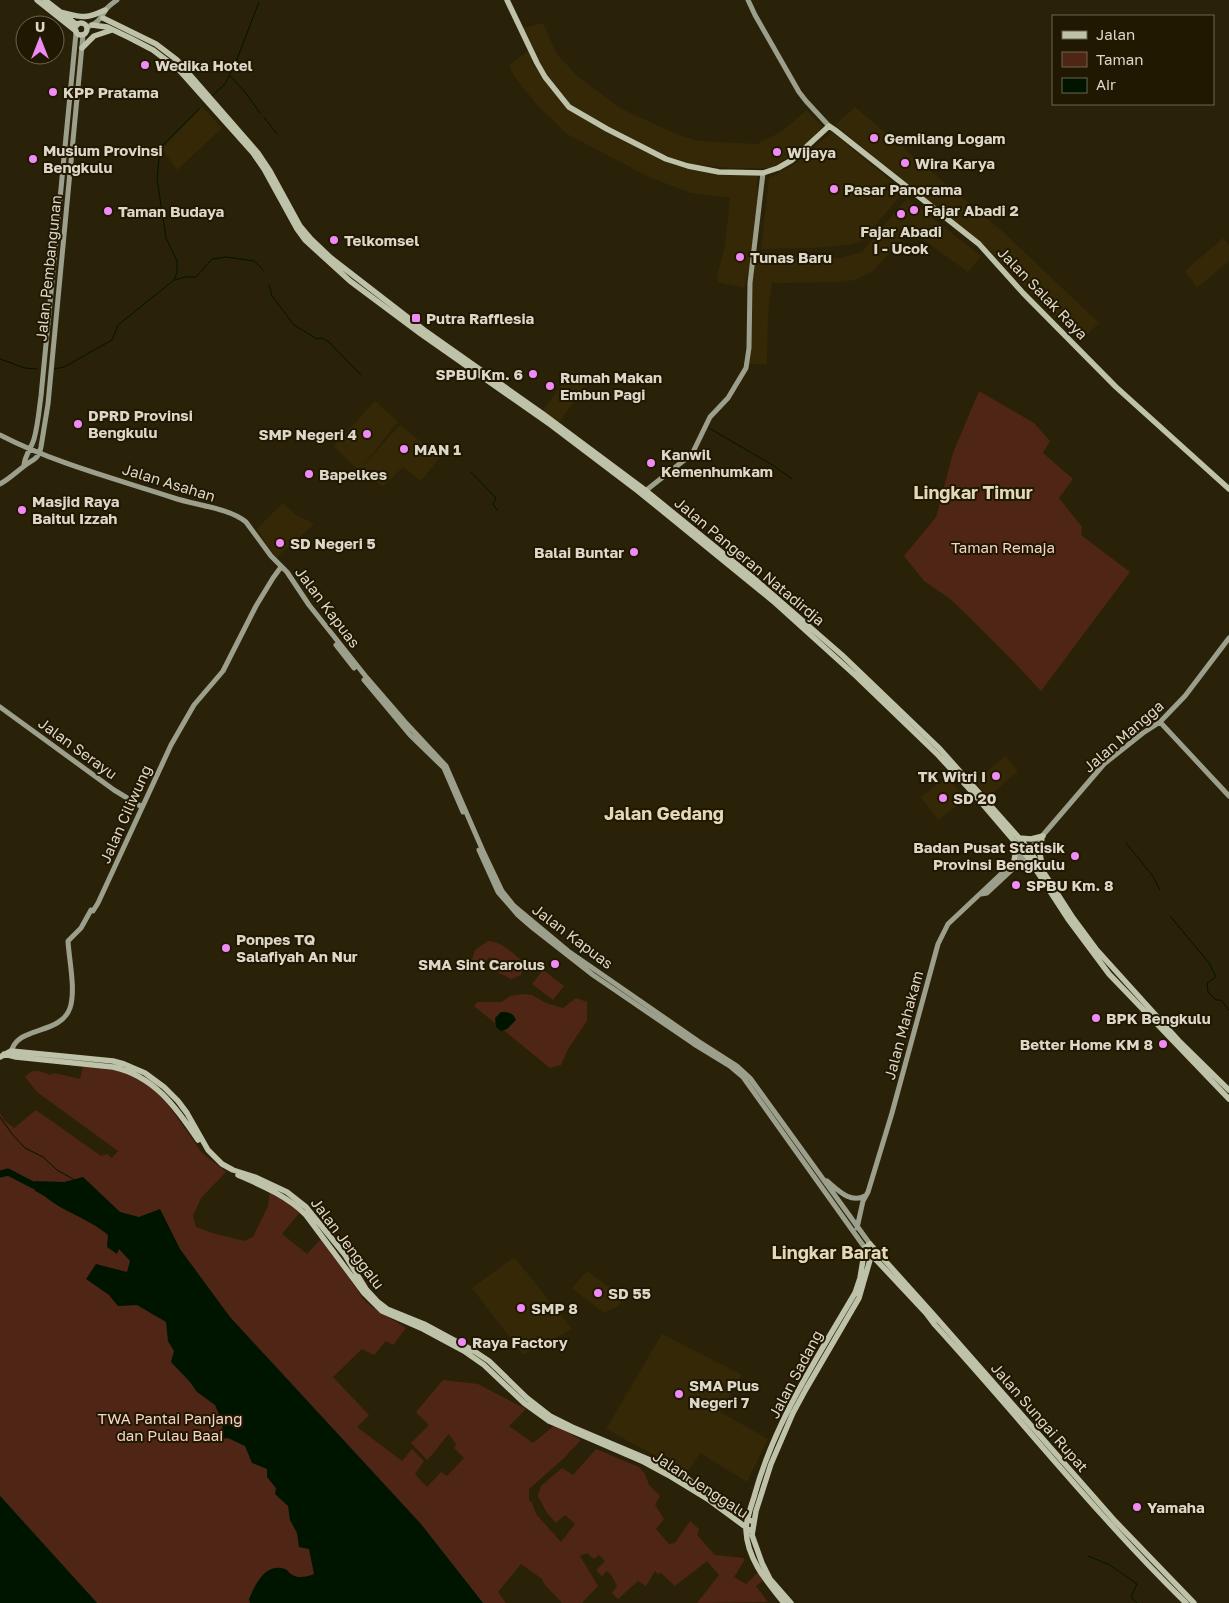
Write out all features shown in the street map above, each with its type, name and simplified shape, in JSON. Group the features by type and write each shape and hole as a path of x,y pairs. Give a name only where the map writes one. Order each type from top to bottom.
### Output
{"main road":[{"path":"37,0 83,35 90,26"},
{"path":"45,0 60,12 76,30"},
{"path":"507,0 545,77 569,107 666,159 688,166 719,172 763,173 772,171 792,160 829,126"},
{"path":"60,12 81,18 105,10"},
{"path":"102,18 156,44 177,60 258,153 292,212 311,239 378,298"},
{"path":"76,30 81,23 90,26 107,27 153,50 180,70 253,153 264,169 293,223 306,240 350,281 378,298"},
{"path":"82,48 94,36 112,30"},
{"name":"Jalan Salak Raya","path":"829,126 979,244 1023,293 1116,387 1229,489"},
{"name":"Jalan Pangeran Natadirdja","path":"378,298 422,332 535,408 644,492 832,649 921,734 1029,851"},
{"path":"1035,869 1015,863 1018,841 1043,836 1040,854 1043,870"},
{"path":"1029,851 1035,869 1068,919 1109,974 1229,1090"},
{"path":"1029,851 1096,949 1143,1007 1229,1099"},
{"name":"Jalan Jenggalu","path":"6,1055 113,1061 134,1068 164,1087 187,1113 207,1151 224,1167 270,1184 298,1199 312,1213 345,1255 364,1293 382,1311 423,1329 464,1351 484,1365 524,1403 549,1422 668,1474 709,1500 749,1529"},
{"name":"Jalan Sungai Rupat","path":"867,1246 1115,1521 1194,1603"},
{"name":"Jalan Sadang","path":"750,1521 763,1468 786,1415 855,1293 867,1246"},
{"path":"784,1603 758,1569 748,1543 750,1521 756,1511 771,1464 793,1413 859,1298 873,1252"},
{"name":"Jalan Jenggalu","path":"358,1281 373,1298 387,1309 424,1324 489,1361 527,1398 550,1416 562,1423 681,1473 696,1486 750,1521"},
{"name":"Jalan Sungai Rupat","path":"997,1390 1056,1464 1186,1603"},
{"path":"749,1529 767,1573 791,1603"}],"street":[{"path":"90,26 102,18 105,10 117,0"},
{"path":"748,0 803,96 829,126"},
{"name":"Jalan Pembangunan","path":"0,484 24,465 33,462 40,454 48,404 50,341 76,30"},
{"name":"Jalan Pembangunan","path":"24,465 38,424 50,341 71,164 83,35"},
{"path":"64,160 71,164"},
{"path":"644,492 692,454 710,417 728,398 746,368 750,283 763,173"},
{"name":"Jalan Asahan","path":"0,434 40,454 173,498 237,516 246,522 282,568"},
{"name":"Jalan Kapuas","path":"282,568 284,574 317,621 374,693 444,768 484,864 505,902 558,949 743,1076 867,1246"},
{"name":"Jalan Ciliwung","path":"6,1055 30,1033 57,1025 68,1013 72,997 68,941 81,928 91,910 94,911 159,767 183,723 194,705 223,671 256,606 273,578 282,568"},
{"name":"Jalan Mangga","path":"1015,863 1043,836 1104,764 1160,722 1185,696 1229,638"},
{"name":"Jalan Serayu","path":"0,708 114,790 142,807"},
{"path":"1160,722 1229,796"},
{"name":"Jalan Mahakam","path":"855,1229 862,1216 866,1194 892,1113 938,944 948,924 981,894 987,893 1015,863"},
{"name":"Jalan Kapuas","path":"796,1147 821,1176 855,1229"},
{"path":"821,1176 845,1196 858,1199 866,1194"}],"shaded area":[{"path":"543,23 556,53 577,76 620,108 678,135 700,141 757,144 781,132 807,110 823,126 803,147 772,168 732,168 698,165 668,157 608,129 578,111 556,92 530,58 533,65 555,92 576,111 609,132 669,160 696,169 757,176 758,205 754,252 744,288 718,282 717,277 725,246 730,198 691,193 649,177 567,134 538,106 514,76 509,65 528,51 518,29"},
{"path":"202,107 222,128 177,170 162,149"},
{"path":"855,107 1003,232 1099,323 1079,342 990,251 835,125"},
{"name":"Pasar Panorama","path":"832,132 904,192 861,242 814,248 761,249 769,178 795,164"},
{"path":"907,198 981,256 968,272 910,230 873,271 855,280 772,283 768,313 767,364 746,364 749,284 756,257 840,258 862,252"},
{"path":"1223,238 1229,245 1229,261 1197,288 1185,271"},
{"path":"572,370 588,382 558,424 542,412"},
{"path":"375,401 398,422 360,469 400,425 440,457 421,481 403,467 383,486 358,470 334,446"},
{"name":"SD Negeri 5","path":"283,503 296,515 314,524 276,558 257,529"},
{"name":"TK Witri I","path":"1005,756 1018,771 988,797 975,782"},
{"name":"SD 20","path":"947,777 966,799 938,820 921,797"},
{"name":"SMP 8","path":"514,1257 572,1329 552,1340 543,1342 523,1355 472,1288"},
{"name":"SD 55","path":"587,1271 624,1298 618,1306 604,1313 572,1288"},
{"name":"SMA Plus Negeri 7","path":"662,1334 742,1375 720,1412 768,1439 747,1482 700,1453 687,1473 606,1429"}],"green space":[{"name":"Taman Remaja","path":"979,391 1034,423 1050,441 1043,453 1073,479 1059,498 1082,527 1081,535 1130,572 1041,691 965,613 949,598 924,581 904,556 936,517 953,453"},
{"path":"488,941 503,946 525,964 521,975 511,979 499,973 495,962 489,957 484,966 474,968 471,963 475,950"},
{"path":"543,970 564,986 553,1000 532,984"},
{"path":"525,994 563,1008 576,998 587,1002 587,1021 568,1049 561,1065 550,1068 474,1006 478,1002 502,1002 510,996"},
{"name":"TWA Pantai Panjang dan Pulau Baai","path":"83,1066 113,1067 147,1084 165,1100 202,1153 226,1172 201,1198 193,1216 196,1227 244,1241 253,1237 268,1206 270,1191 300,1212 282,1234 307,1254 322,1238 364,1300 406,1328 393,1345 386,1341 374,1355 362,1349 333,1377 369,1415 357,1427 402,1461 412,1449 424,1461 415,1474 427,1487 441,1472 447,1476 464,1458 454,1448 456,1444 449,1434 427,1460 411,1443 429,1425 416,1412 443,1380 478,1384 526,1409 509,1426 533,1443 555,1425 581,1440 529,1489 529,1500 536,1514 561,1542 575,1524 565,1515 556,1523 547,1513 538,1496 541,1486 562,1468 573,1475 596,1449 639,1467 645,1474 649,1485 660,1496 655,1505 664,1519 656,1529 669,1544 675,1543 690,1521 699,1529 697,1535 715,1555 744,1558 734,1577 746,1584 758,1572 764,1580 756,1586 768,1602 697,1603 719,1575 707,1561 675,1586 661,1573 658,1574 655,1571 646,1586 638,1581 618,1599 612,1593 617,1586 612,1576 607,1571 602,1576 596,1570 605,1561 599,1555 594,1559 587,1553 580,1556 598,1586 582,1603 562,1603 545,1585 542,1579 521,1564 498,1592 506,1603 97,1603 0,1496 0,1113 4,1120 14,1128 36,1110 101,1156 107,1154 112,1158 118,1151 37,1092 25,1077 31,1072 37,1071 50,1075 54,1073 80,1079"}],"water":[{"path":"501,1012 510,1013 516,1020 507,1029 501,1031 496,1027 495,1018"},
{"path":"83,1177 120,1212 139,1217 160,1209 180,1249 230,1317 421,1524 483,1603 250,1603 249,1599 254,1587 266,1572 272,1569 285,1569 294,1576 299,1577 314,1574 309,1549 299,1547 297,1533 290,1520 288,1506 275,1494 276,1488 267,1477 267,1469 252,1463 245,1446 228,1438 220,1439 223,1424 215,1405 197,1392 171,1362 174,1351 168,1341 166,1322 137,1305 118,1306 109,1295 86,1279 96,1264 127,1272 130,1261 119,1249 117,1254 107,1247 108,1235 103,1231 35,1191 33,1185 35,1181 64,1182"},
{"path":"0,1496 97,1603 0,1603"}],"waterway":[{"path":"211,97 225,84 234,67 259,2"},
{"path":"230,76 245,92 260,113"},
{"path":"54,369 64,367 112,340 118,325 174,280 177,272 177,261 166,238 157,179 160,148 199,109"},
{"path":"264,117 277,134"},
{"path":"175,280 185,277 196,277 212,259 226,257 254,261 264,271"},
{"path":"269,285 272,296 294,325 317,339 322,338 329,342 361,375"},
{"path":"0,359 25,368 37,369"},
{"path":"709,428 774,466 792,479"},
{"path":"471,472 496,498 493,504 497,510"},
{"path":"1126,843 1152,875 1160,890"},
{"path":"1170,916 1209,963 1216,977 1207,983 1208,992 1216,1000 1221,1000 1229,1010"},
{"path":"0,1117 25,1148 43,1157 57,1170 73,1179"},
{"path":"0,1174 8,1172 33,1185"},
{"path":"1088,1556 1110,1565 1137,1584 1131,1597 1137,1603"}],"place":[{"name":"Wedika Hotel","path":"145,65"},
{"name":"KPP Pratama","path":"53,92"},
{"name":"Gemilang Logam","path":"874,138"},
{"name":"Wijaya","path":"777,152"},
{"name":"Musium Provinsi Bengkulu","path":"33,159"},
{"name":"Wira Karya","path":"905,163"},
{"name":"Pasar Panorama","path":"834,189"},
{"name":"Fajar Abadi 2","path":"914,210"},
{"name":"Taman Budaya","path":"108,211"},
{"name":"Fajar Abadi I - Ucok","path":"901,214"},
{"name":"Telkomsel","path":"334,240"},
{"name":"Tunas Baru","path":"740,257"},
{"name":"Putra Rafflesia","path":"416,318"},
{"name":"SPBU Km. 6","path":"533,374"},
{"name":"Rumah Makan Embun Pagi","path":"550,386"},
{"name":"DPRD Provinsi Bengkulu","path":"78,424"},
{"name":"SMP Negeri 4","path":"367,434"},
{"name":"MAN 1","path":"404,449"},
{"name":"Kanwil Kemenhumkam","path":"651,463"},
{"name":"Bapelkes","path":"309,474"},
{"name":"Masjid Raya Baitul Izzah","path":"22,510"},
{"name":"SD Negeri 5","path":"280,543"},
{"name":"Balai Buntar","path":"634,552"},
{"name":"TK Witri I","path":"996,776"},
{"name":"SD 20","path":"943,798"},
{"name":"Badan Pusat Statisik Provinsi Bengkulu","path":"1075,856"},
{"name":"SPBU Km. 8","path":"1016,885"},
{"name":"Ponpes TQ Salafiyah An Nur","path":"226,948"},
{"name":"SMA Sint Carolus","path":"555,964"},
{"name":"BPK Bengkulu","path":"1096,1018"},
{"name":"Better Home KM 8","path":"1163,1044"},
{"name":"SD 55","path":"598,1293"},
{"name":"SMP 8","path":"521,1308"},
{"name":"Raya Factory","path":"462,1342"},
{"name":"SMA Plus Negeri 7","path":"679,1394"},
{"name":"Yamaha","path":"1137,1507"}],"district":[{"name":"Lingkar Timur","path":"973,492"},
{"name":"Jalan Gedang","path":"664,813"},
{"name":"Lingkar Barat","path":"830,1252"}]}
